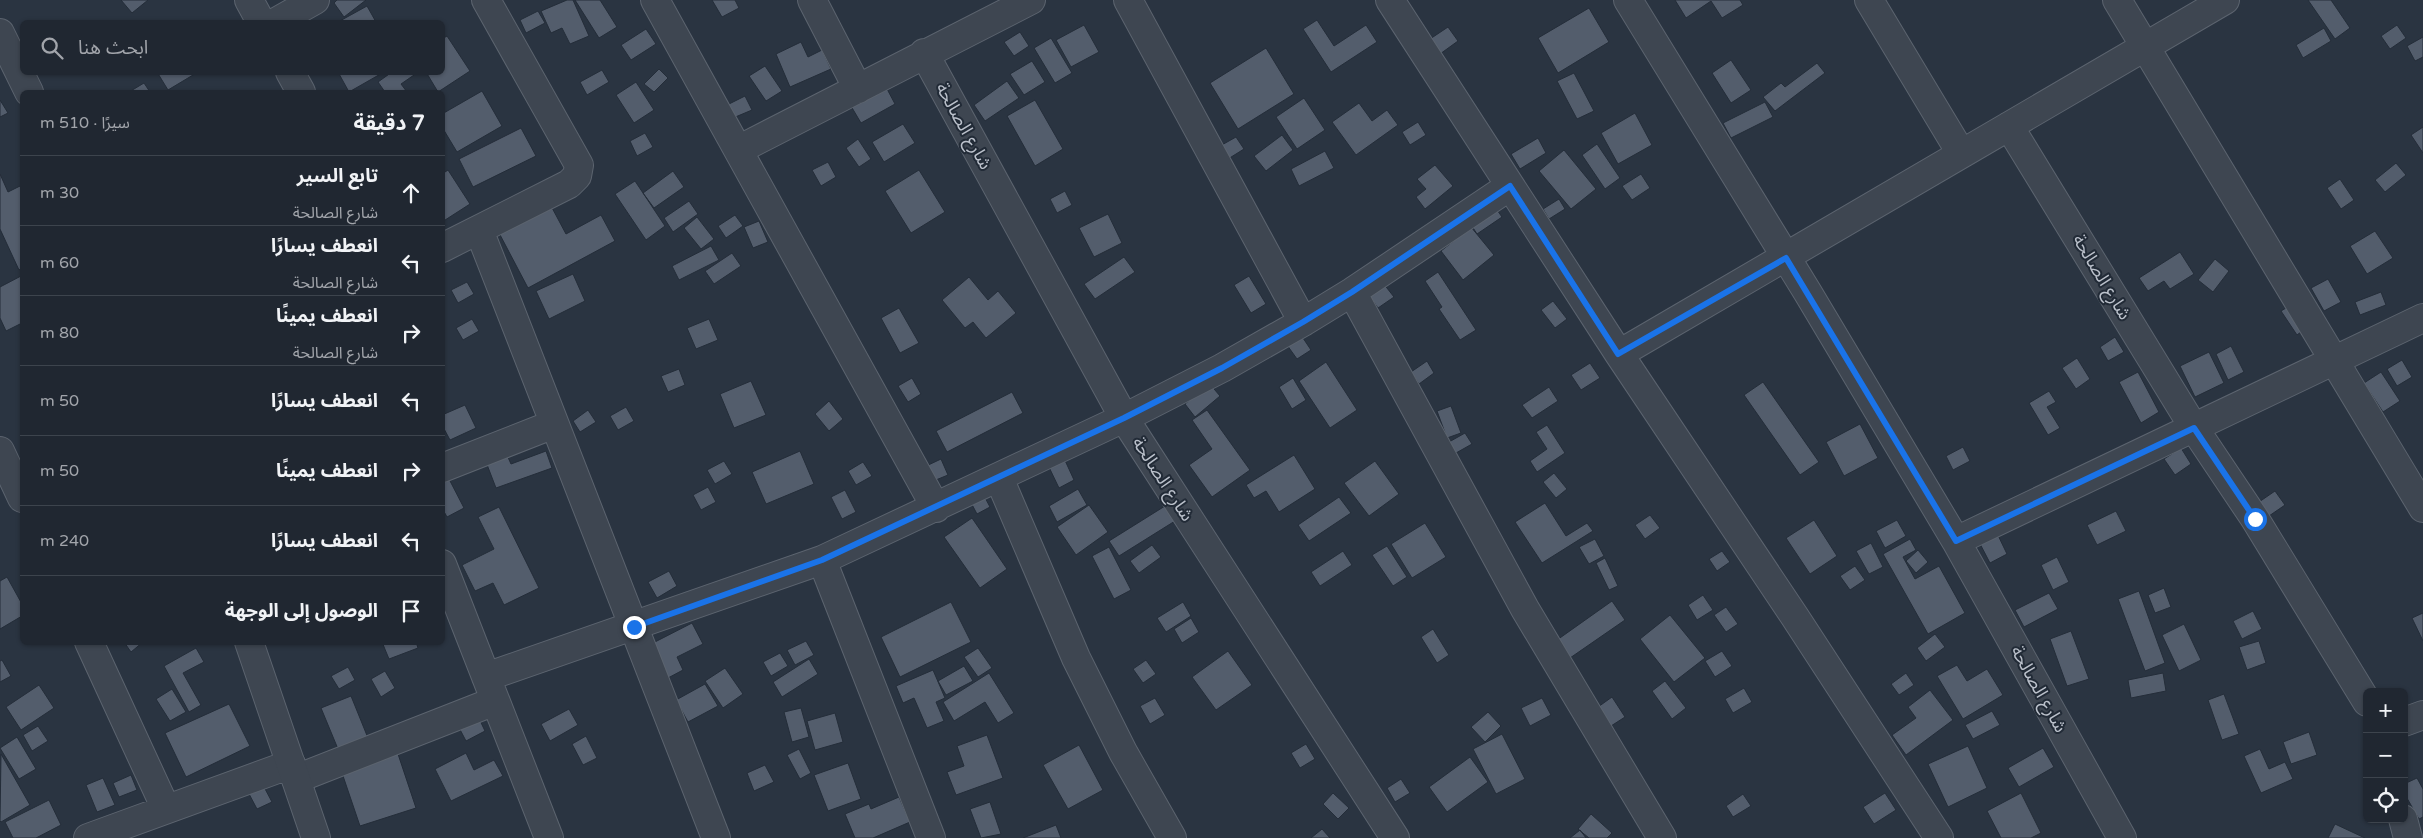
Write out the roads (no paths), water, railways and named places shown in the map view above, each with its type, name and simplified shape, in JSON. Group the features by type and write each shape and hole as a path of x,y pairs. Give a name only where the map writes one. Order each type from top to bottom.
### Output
{"street":[{"path":"249,0 261,20"},
{"path":"280,20 315,0"},
{"path":"445,246 570,184 577,176 579,165 486,0"},
{"path":"655,0 936,508"},
{"path":"812,0 858,89"},
{"path":"1128,0 1303,322"},
{"path":"1390,0 1618,354 1795,617 1939,838"},
{"name":"شارع الصالحة","path":"1628,0 1956,541 2122,838"},
{"path":"1869,0 1961,153"},
{"path":"2116,0 2145,45 2423,508"},
{"path":"1618,354 1786,258 1961,153 2225,0"},
{"path":"738,150 1024,2"},
{"path":"0,33 7,64 27,90"},
{"name":"شارع الصالحة","path":"924,53 1124,418 1395,838"},
{"path":"292,75 300,90"},
{"name":"شارع الصالحة","path":"2009,126 2194,428 2255,519 2363,695"},
{"path":"88,838 166,809 293,771 634,627 822,560 936,508 1124,418 1222,368 1352,292 1510,186"},
{"path":"478,230 716,838"},
{"path":"1352,292 1525,609 1662,838"},
{"path":"1956,541 2423,318"},
{"path":"445,467 554,424"},
{"path":"0,451 20,494"},
{"path":"999,478 1076,658 1123,752 1172,838"},
{"path":"822,560 931,838"},
{"path":"445,572 549,838"},
{"path":"90,645 166,809"},
{"path":"250,645 316,838"},
{"path":"2408,721 2423,715"},
{"path":"2404,823 2408,838"}]}
